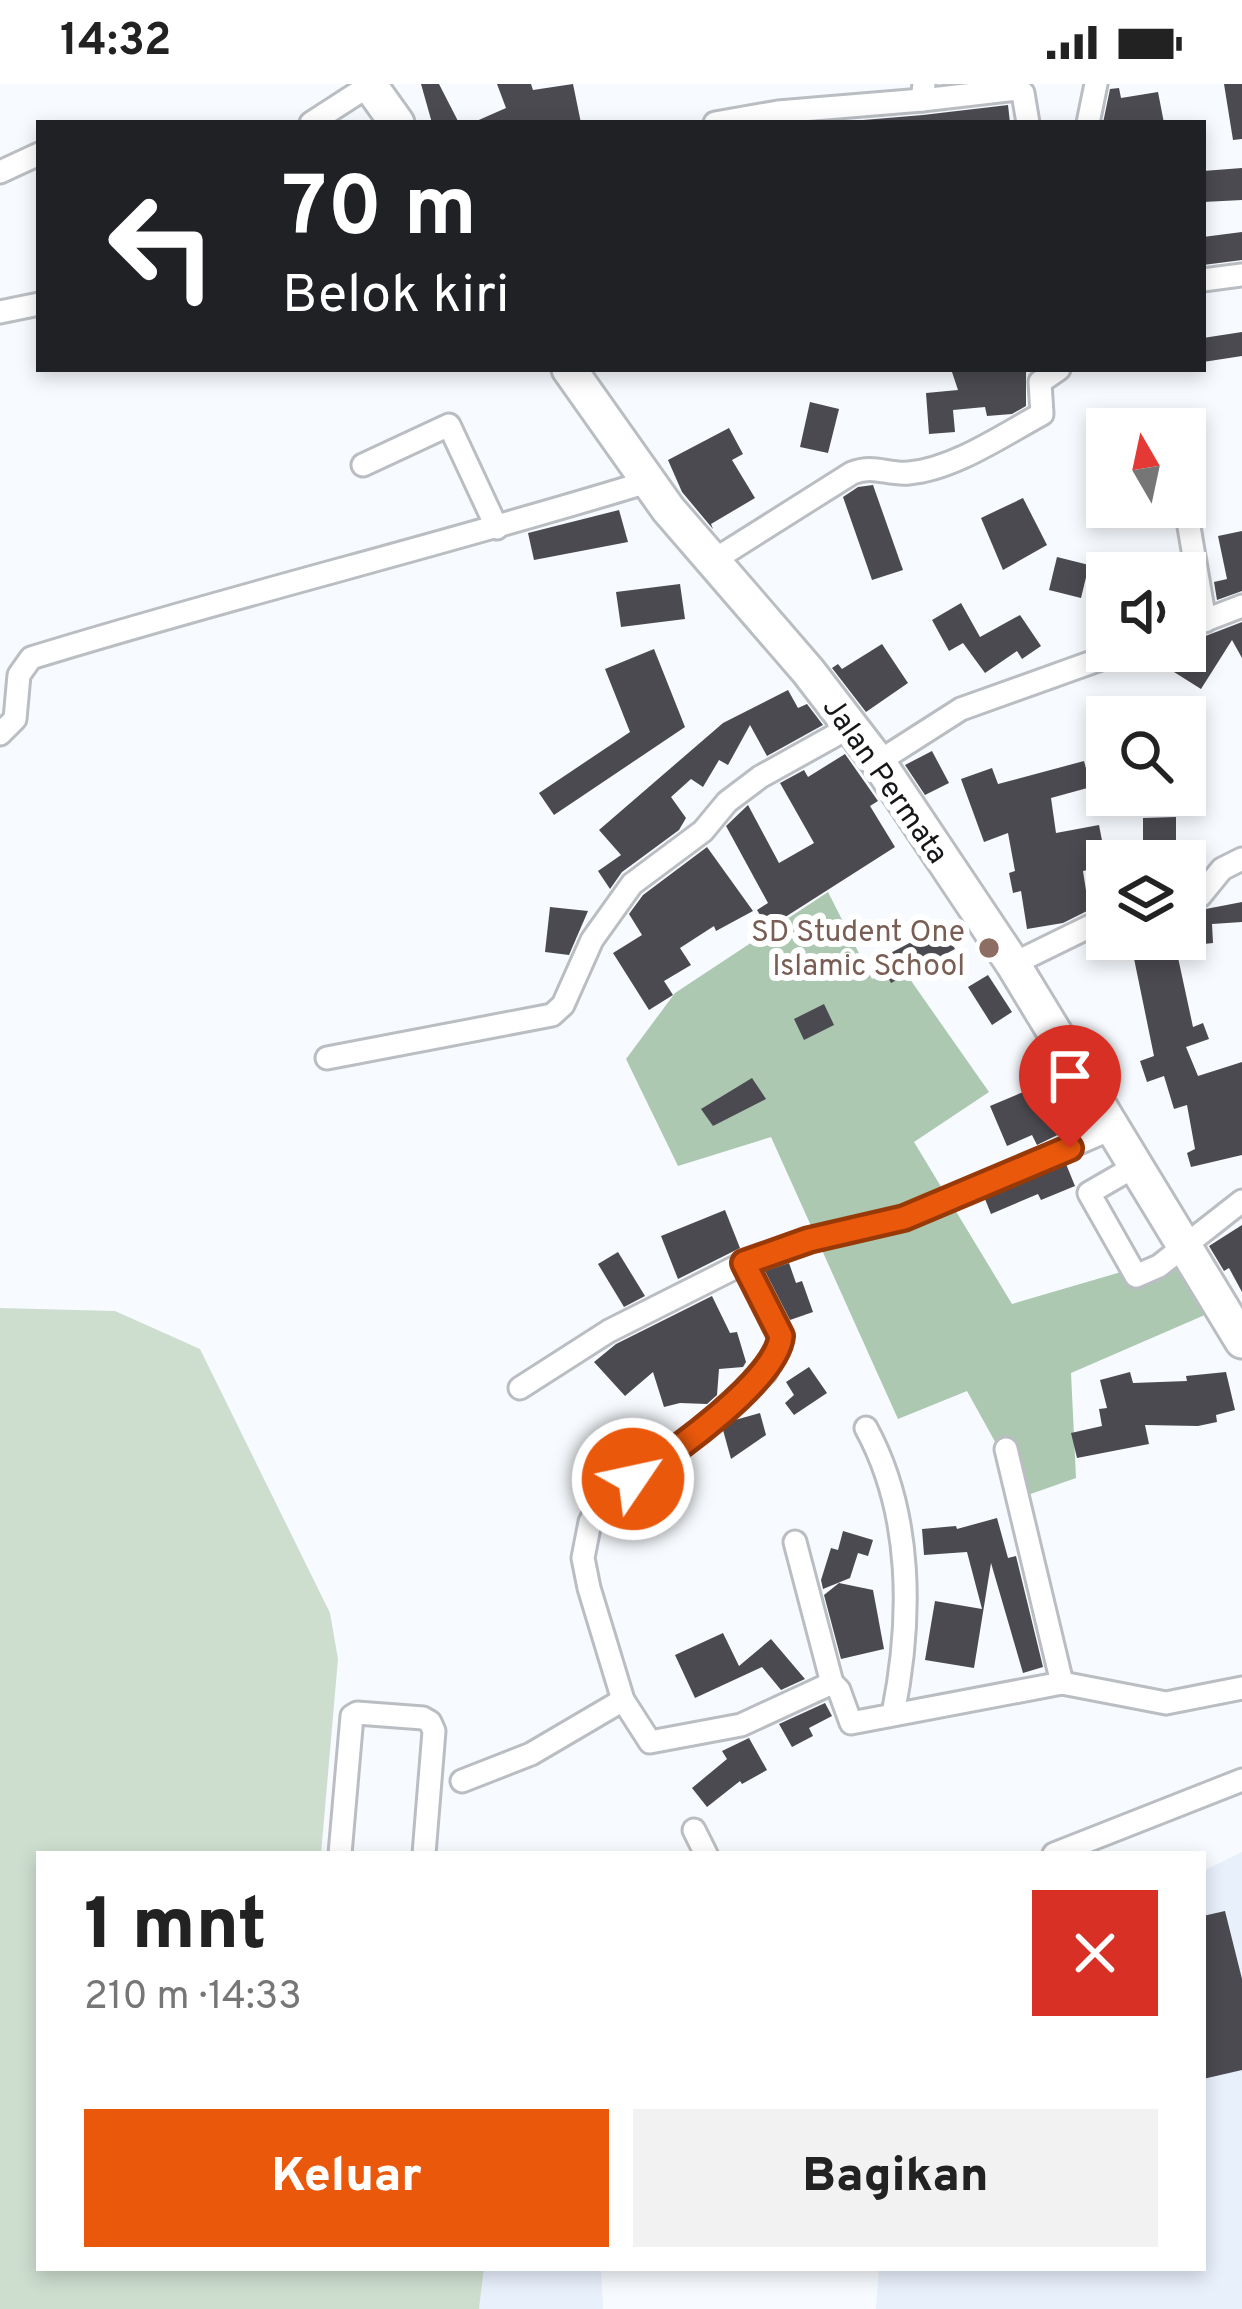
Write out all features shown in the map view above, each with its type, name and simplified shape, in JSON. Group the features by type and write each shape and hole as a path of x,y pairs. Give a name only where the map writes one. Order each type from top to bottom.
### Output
{"main road":[{"path":"370,84 395,120"},
{"name":"Jalan Permata","path":"571,372 647,482 808,671 878,762 1013,964 1242,1341"}],"street":[{"path":"316,120 370,84"},
{"path":"1089,120 1096,84"},
{"path":"732,120 923,92 1018,89 1023,93 1028,120"},
{"path":"0,172 36,155"},
{"path":"1206,280 1242,275"},
{"path":"0,312 36,305"},
{"path":"711,562 852,473 874,467 908,473 947,461 1042,414 1040,382 1055,372"},
{"path":"362,465 449,425 497,528"},
{"path":"0,734 15,719 19,675 31,658 647,482"},
{"path":"1206,620 1242,606"},
{"path":"878,762 970,704 1086,664"},
{"path":"327,1058 552,1016 563,1005 592,940 632,884 704,831 727,802 760,777 850,727"},
{"path":"1206,889 1222,869 1242,859"},
{"path":"1013,964 1086,928"},
{"path":"520,1388 609,1330 744,1263 809,1240 904,1218 1111,1129"},
{"path":"1134,1167 1089,1193 1134,1274 1140,1276 1242,1201"},
{"path":"744,1263 781,1336 779,1347 764,1372 680,1448 597,1509 585,1537 583,1558 623,1700 650,1742 741,1725 832,1683"},
{"path":"866,1428 890,1479 904,1546 901,1676 893,1714"},
{"path":"1006,1449 1063,1683"},
{"path":"795,1542 832,1683 851,1723 1063,1683 1166,1703 1242,1688"},
{"path":"462,1781 531,1754 623,1700"},
{"path":"340,1851 352,1716 357,1713 430,1722 434,1731 424,1851"},
{"path":"1062,1851 1242,1780"},
{"path":"694,1830 704,1851"}],"shaded area":[{"path":"1242,1852 1242,2309 876,2309 879,2271 1206,2271 1206,1870"},
{"path":"484,2271 601,2271 603,2309 479,2309"}],"green space":[{"path":"828,892 872,979 900,965 989,1092 914,1142 1012,1304 1179,1255 1214,1311 1071,1373 1076,1478 1025,1496 967,1391 898,1419 771,1137 678,1166 626,1059 675,993"},
{"path":"0,1308 115,1311 200,1349 330,1613 338,1659 321,1851 36,1851 36,2271 484,2271 479,2309 0,2309"}],"building":[{"path":"421,84 439,84 457,120 431,120"},
{"path":"497,84 531,84 533,90 573,84 580,120 479,120 506,108"},
{"path":"1224,84 1242,84 1242,139 1233,140"},
{"path":"1119,88 1121,98 1158,92 1163,120 1104,120 1110,89"},
{"path":"1008,105 1010,120 864,120"},
{"path":"1242,168 1242,200 1206,202 1206,171"},
{"path":"1242,232 1242,260 1206,265 1206,237"},
{"path":"1242,332 1242,356 1206,362 1206,338"},
{"path":"952,372 1026,372 1026,406 1012,414 987,416 985,407 953,410 955,432 929,434 926,393 958,390"},
{"path":"810,402 839,409 828,453 800,447"},
{"path":"729,428 743,454 732,460 755,498 711,524 713,529 682,492 668,460"},
{"path":"873,485 903,570 872,580 843,497 858,487"},
{"path":"1023,498 1047,545 1003,570 981,518"},
{"path":"619,510 628,542 534,560 528,533"},
{"path":"1242,531 1242,591 1217,600 1214,582 1227,579 1218,536"},
{"path":"1057,557 1086,564 1081,598 1049,590"},
{"path":"680,584 685,619 621,627 616,592"},
{"path":"961,603 980,637 1020,615 1041,646 1022,659 1017,651 985,673 963,643 949,651 932,620"},
{"path":"1242,622 1242,658 1232,640 1201,689 1174,672 1206,672 1206,636"},
{"path":"882,644 908,683 866,712 832,668 838,664 842,669"},
{"path":"654,649 685,727 554,815 539,793 630,732 605,669"},
{"path":"788,690 798,708 807,704 823,725 767,756 750,725 728,765 719,760 703,787 691,779 671,797 686,818 679,830 622,872 610,889 598,871 621,855 599,830 723,723"},
{"path":"932,751 949,783 925,795 905,765"},
{"path":"845,754 878,801 870,806 895,847 768,928 757,910 768,903 726,826 748,805 779,863 814,843 780,783 804,770 808,777"},
{"path":"1084,761 1086,788 1051,798 1056,833 1099,825 1102,840 1086,840 1086,912 1063,923 1027,929 1021,891 1013,893 1009,873 1015,871 1008,833 984,842 961,779 992,768 998,784"},
{"path":"1176,817 1176,840 1143,840 1143,818"},
{"path":"707,847 753,911 716,931 714,926 680,948 691,965 664,981 673,995 649,1010 613,953 642,935 629,914 643,895"},
{"path":"1242,902 1242,922 1212,924 1213,943 1206,944 1206,909"},
{"path":"550,907 588,911 569,955 545,952"},
{"path":"942,926 955,949 891,983 879,959"},
{"path":"1134,960 1179,960 1193,1027 1203,1023 1209,1039 1186,1047 1198,1076 1242,1062 1242,1155 1191,1167 1187,1153 1195,1149 1187,1105 1174,1109 1164,1076 1147,1082 1140,1061 1154,1056"},
{"path":"988,975 1012,1012 992,1025 968,987"},
{"path":"824,1004 834,1025 804,1040 794,1019"},
{"path":"752,1078 766,1099 713,1126 701,1109"},
{"path":"1035,1087 1047,1114 1073,1103 1084,1122 1037,1145 1032,1135 1007,1146 990,1106"},
{"path":"1066,1164 1075,1186 1041,1200 1038,1194 991,1214 985,1199"},
{"path":"725,1210 740,1248 678,1279 661,1236"},
{"path":"1242,1225 1242,1292 1209,1246"},
{"path":"618,1252 645,1296 624,1307 598,1264"},
{"path":"789,1263 796,1283 802,1281 813,1312 790,1320 765,1271"},
{"path":"712,1296 730,1333 737,1332 746,1362 743,1367 719,1369 717,1395 707,1404 664,1407 653,1372 625,1396 594,1362 616,1344"},
{"path":"809,1367 827,1393 794,1415 785,1403 794,1395 786,1382"},
{"path":"1130,1372 1133,1383 1187,1381 1186,1376 1226,1372 1235,1410 1216,1415 1217,1422 1198,1426 1145,1425 1149,1444 1077,1458 1071,1433 1102,1426 1099,1409 1107,1408 1100,1380"},
{"path":"760,1413 766,1435 731,1459 723,1430 735,1420"},
{"path":"997,1518 1008,1558 1016,1556 1043,1667 1023,1673 991,1563 974,1668 925,1660 935,1601 982,1609 967,1552 924,1555 922,1529 957,1529"},
{"path":"843,1531 873,1540 868,1556 858,1553 850,1578 823,1589 821,1580 831,1548 838,1550"},
{"path":"839,1583 873,1590 884,1649 841,1659 824,1595"},
{"path":"723,1633 739,1666 771,1639 805,1679 781,1690 762,1667 695,1698 675,1655"},
{"path":"825,1703 832,1716 809,1728 813,1736 792,1747 779,1724"},
{"path":"749,1738 767,1770 740,1781 707,1807 692,1788 727,1759 722,1751"},
{"path":"1225,1911 1242,1979 1242,2070 1206,2078 1206,1915"}],"place":[{"name":"SD Student One Islamic School","path":"989,948"}],"route":[{"path":"633,1479 680,1448 764,1372 779,1347 781,1336 744,1263 809,1240 904,1218 1070,1148"}]}
